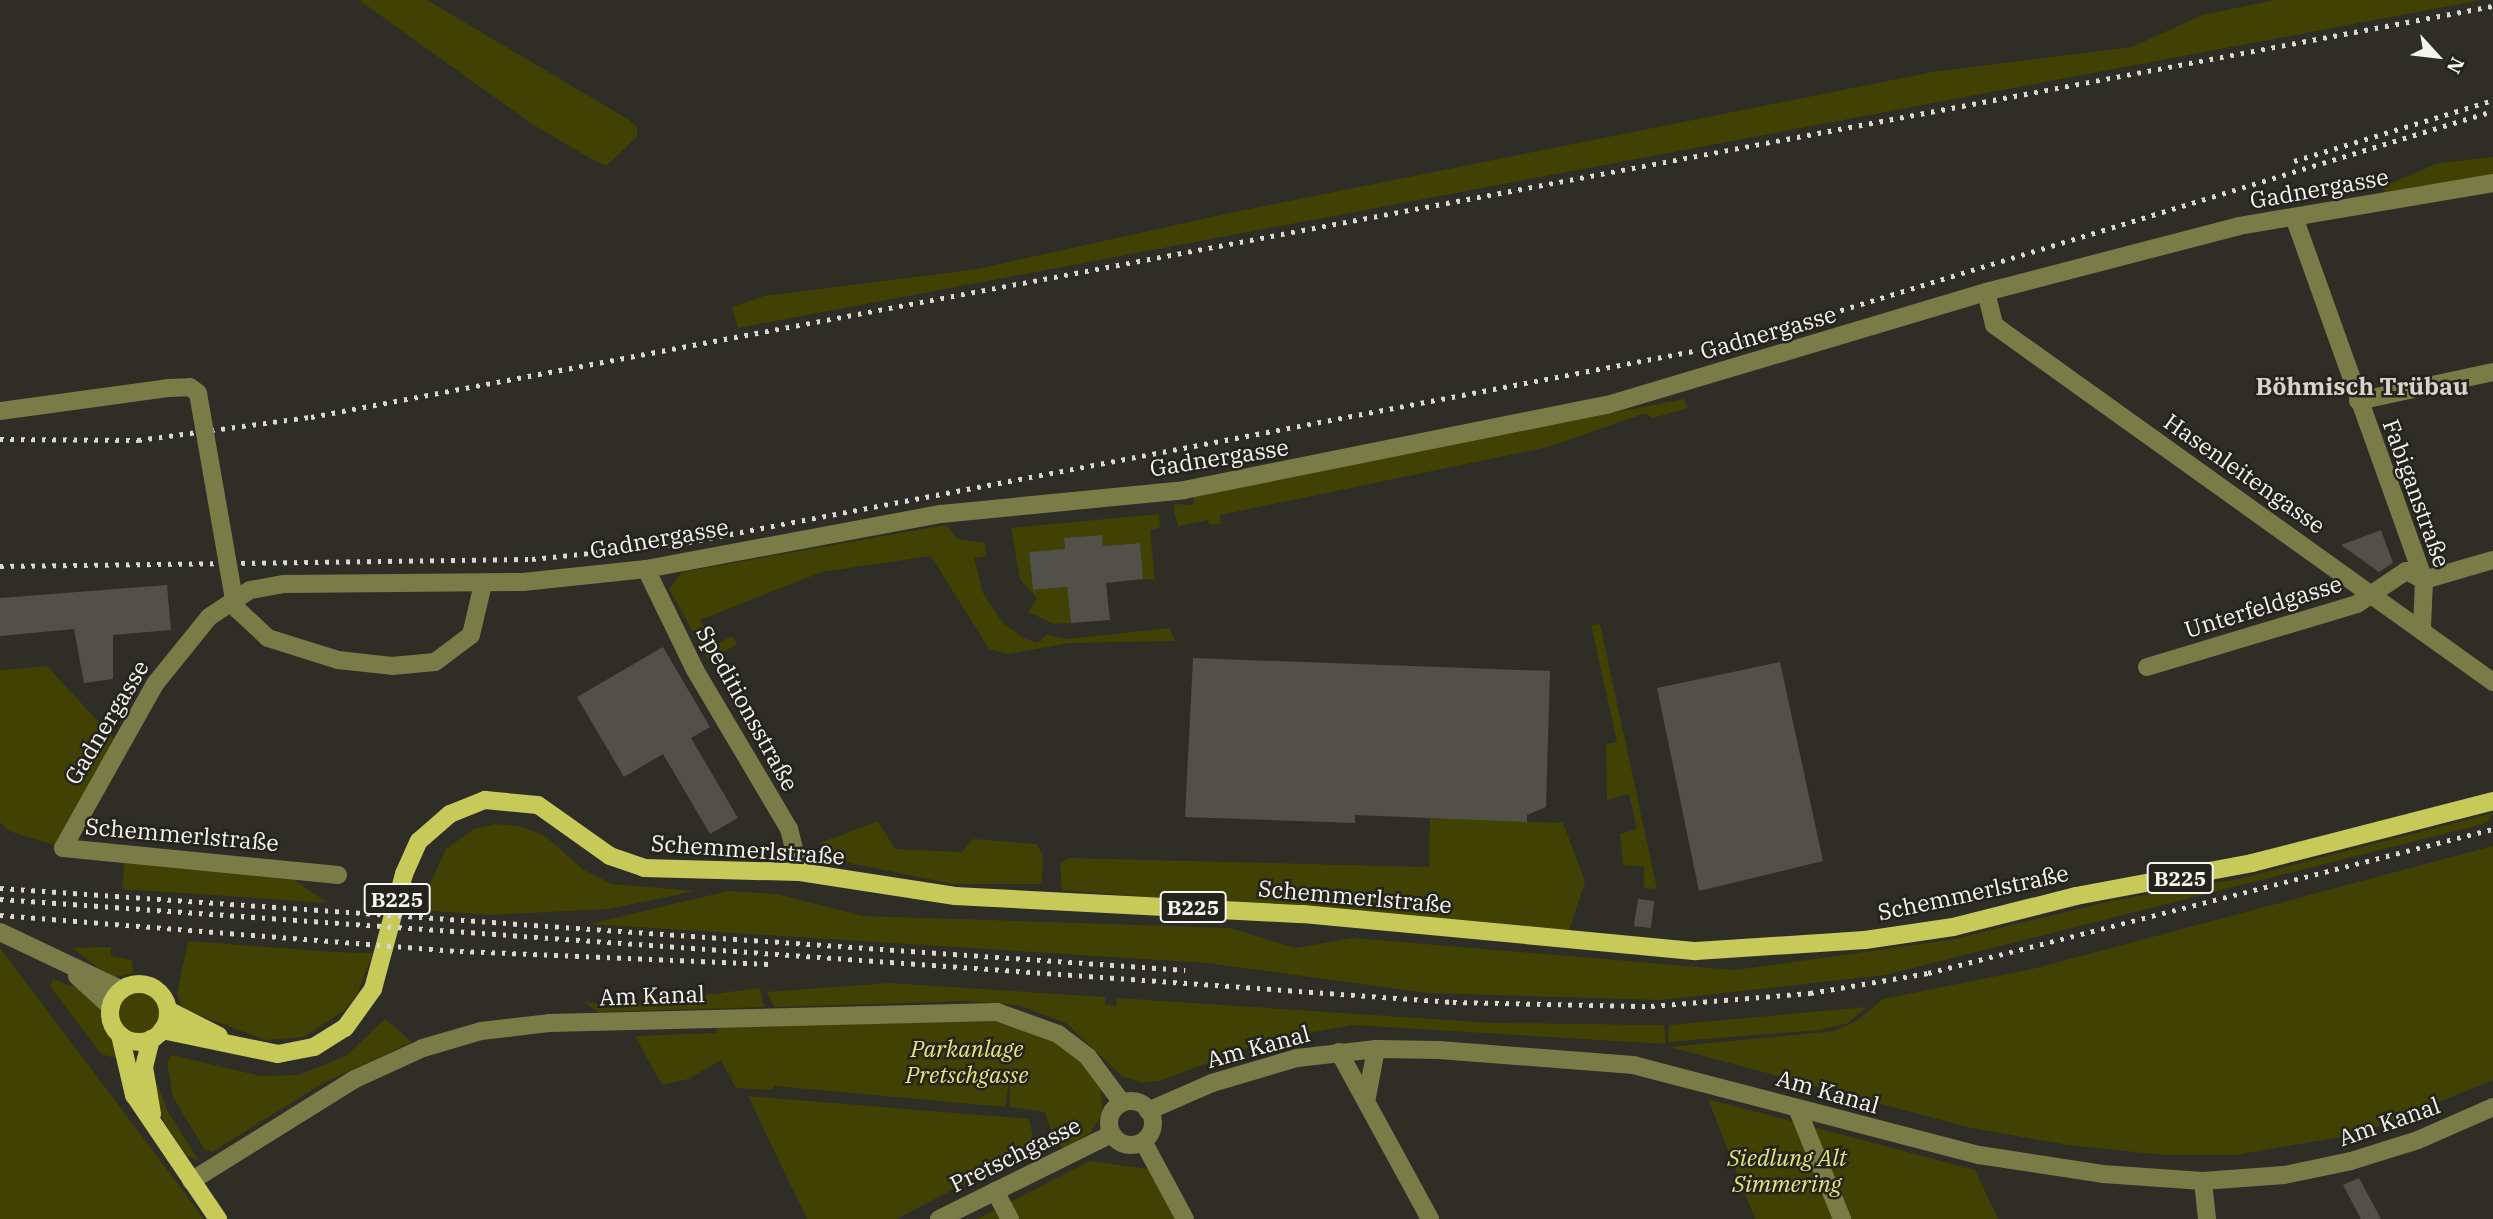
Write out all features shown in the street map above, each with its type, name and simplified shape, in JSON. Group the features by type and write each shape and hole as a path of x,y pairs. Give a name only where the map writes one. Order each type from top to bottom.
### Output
{"main road":[{"name":"Schemmerlstraße","path":"241,1047 295,1052 330,1039 352,1022 373,989 408,860 432,827 467,805 501,799 538,805 610,856 644,868 800,872 955,896 1303,914 1736,950 1953,927 2076,896 2252,863 2493,801"},
{"name":"B225","path":"122,990 149,985 162,995 168,1010 241,1047"},
{"path":"122,990 111,1007 131,1088 218,1219"},
{"path":"153,1122 144,1067 168,1010"},
{"name":"B225","path":"120,1035 135,1041 157,1035 241,1047"}],"street":[{"name":"Gadnergasse","path":"63,848 148,695 223,603 250,590 284,584 483,584 646,569 941,514 1184,490 1451,440 1607,405 1986,292 2239,226 2493,183"},
{"name":"Fabiganstraße","path":"2294,217 2424,580 2422,628"},
{"name":"Hasenleitengasse","path":"1986,292 1994,325 2374,593 2493,682"},
{"path":"2358,401 2493,372"},
{"path":"0,411 167,388 190,387 198,393 237,610 268,638 338,660 392,666 435,662 471,635 483,584"},
{"path":"2424,580 2493,560"},
{"name":"Speditionsstraße","path":"646,569 695,670 789,829 800,872"},
{"name":"Unterfeldgasse","path":"2147,667 2357,604 2406,571 2424,580"},
{"name":"Schemmerlstraße","path":"63,848 338,875"},
{"path":"0,932 22,938 64,964 122,990"},
{"path":"64,964 111,1007"},
{"name":"Am Kanal","path":"191,1181 333,1091 423,1048 481,1031 549,1023 998,1012 1058,1034 1088,1057 1121,1100"},
{"path":"1367,1097 1376,1049"},
{"name":"Am Kanal","path":"1148,1111 1229,1077 1339,1052 1376,1049 1608,1061 1691,1077 1797,1108 1979,1155 2103,1174 2203,1181 2284,1175 2351,1161 2418,1140 2493,1107"},
{"path":"1339,1052 1367,1097 1430,1219"},
{"path":"1132,1099 1148,1111 1152,1129 1144,1143 1125,1145 1112,1134 1111,1116 1121,1100 1132,1099"},
{"path":"1797,1108 1842,1219"},
{"name":"Pretschgasse","path":"939,1219 1112,1134"},
{"path":"1144,1143 1185,1219"},
{"path":"2203,1181 2207,1219"},
{"path":"995,1191 1010,1219"}],"green space":[{"path":"359,0 427,0 629,120 637,127 637,137 606,166 597,162 532,124"},
{"path":"2275,0 2481,0 738,328 732,307 764,296 977,269 1239,211 1932,72 2132,47 2202,15"},
{"path":"2493,157 2493,174 2387,193 2381,187 2439,163"},
{"path":"1684,399 1688,408 1652,418 1646,413 1548,447 1220,515 1221,524 1210,525 1208,520 1178,526 1175,515 1174,504 1194,505 1193,495"},
{"path":"1159,514 1160,528 1150,530 1155,580 1143,579 1139,543 1103,546 1101,535 1064,538 1065,549 1029,553 1033,590 1067,587 1071,623 1054,624 1028,612 1037,598 1020,579 1011,528"},
{"path":"946,525 958,539 985,543 986,556 974,558 983,593 1002,622 1023,638 1038,643 1046,635 1067,639 1170,628 1175,641 1070,643 1008,654 989,649 931,556 822,572 700,620 713,646 732,636 737,645 708,659 669,589 682,572"},
{"path":"1600,624 1657,889 1644,888 1644,867 1623,865 1620,834 1637,829 1629,794 1607,800 1606,744 1617,742 1591,625"},
{"path":"47,666 118,743 63,848 9,831 0,822 0,670"},
{"path":"2493,813 2487,823 1885,975 1662,1000 1427,993 1207,963 590,924 728,891 777,894 863,916 1230,928 1295,948 1353,938 1735,970 1950,940 2112,901 2243,878"},
{"path":"1430,818 1563,823 1585,882 1569,931 1062,890 1060,864 1069,858 1429,867"},
{"path":"878,821 895,849 962,852 973,839 1036,844 1043,854 1042,879 1040,884 953,884 820,857 820,843"},
{"path":"496,824 520,826 545,836 584,870 611,884 695,891 609,909 490,915 418,910 446,849 474,829"},
{"path":"2493,846 2493,1080 2359,1134 2235,1155 2163,1155 2068,1145 1971,1128 1670,1047 1834,1031 1858,1020 1883,999 2032,969"},
{"path":"125,859 291,878 328,903 122,889"},
{"path":"188,941 373,953 357,994 344,1011 303,1037 266,1040 183,1009 177,994"},
{"path":"111,947 111,956 132,960 133,973 112,978 72,948"},
{"path":"0,948 157,1156 204,1219 0,1219"},
{"path":"53,979 82,990 101,1006 118,1059 101,1054 50,986"},
{"path":"889,983 1105,997 1105,1005 1116,1006 1117,998 1493,1023 1664,1025 1666,1044 1353,1025 1265,1041 1160,1081 1142,1083 1122,1076 1066,1023 1018,1005 965,1001 774,1007 767,992"},
{"path":"760,988 764,1007 598,1012 584,1002 620,1006"},
{"path":"140,989 156,996 163,1012 156,1028 140,1035 124,1028 117,1012 124,996"},
{"path":"1867,1007 1846,1024 1819,1030 1668,1042 1669,1025"},
{"path":"385,1019 412,1042 325,1082 212,1152 205,1150 173,1097 167,1062 172,1055 260,1076 299,1075 346,1056"},
{"name":"Parkanlage Pretschgasse","path":"1006,1021 1047,1035 1081,1060 1100,1083 1103,1113 1090,1133 1064,1148 1055,1143 1045,1112 1010,1107 1010,1076 1005,1107 775,1086 771,1090 736,1088 721,1060 688,1079 662,1085 635,1036 716,1033 717,1027"},
{"path":"154,1076 168,1112 199,1161 186,1155 163,1120"},
{"path":"748,1096 1029,1119 1035,1146 897,1219 807,1219"},
{"name":"Siedlung Alt Simmering","path":"1708,1099 1975,1170 1998,1219 1755,1219"},
{"path":"1090,1161 1148,1169 1175,1219 977,1219"}],"building":[{"path":"2381,530 2393,563 2379,572 2341,545"},
{"path":"1102,535 1103,546 1140,543 1143,579 1106,583 1110,620 1071,623 1067,587 1033,590 1029,552 1065,549 1064,538"},
{"path":"167,585 171,630 113,635 113,679 84,683 74,629 0,636 0,598"},
{"path":"663,647 710,727 691,738 738,818 710,834 663,754 624,777 577,697"},
{"path":"1193,658 1550,671 1546,807 1527,815 1527,822 1355,815 1355,823 1185,817"},
{"path":"1780,662 1823,861 1699,891 1657,688"},
{"path":"1638,899 1654,901 1651,928 1634,926"},
{"path":"2359,1178 2381,1219 2361,1219 2343,1185"}],"railway":[{"path":"0,439 138,440 311,417 2493,6"},
{"path":"2294,161 2493,100"},
{"path":"0,566 532,559 678,544 1730,344 2493,111"},
{"path":"0,899 1453,1002 1651,1006 1810,993 1928,973 2493,829"},
{"path":"0,888 1185,970"},
{"path":"0,915 460,951 775,964"}],"district":[{"name":"Böhmisch Trübau","path":"2362,387"}]}
